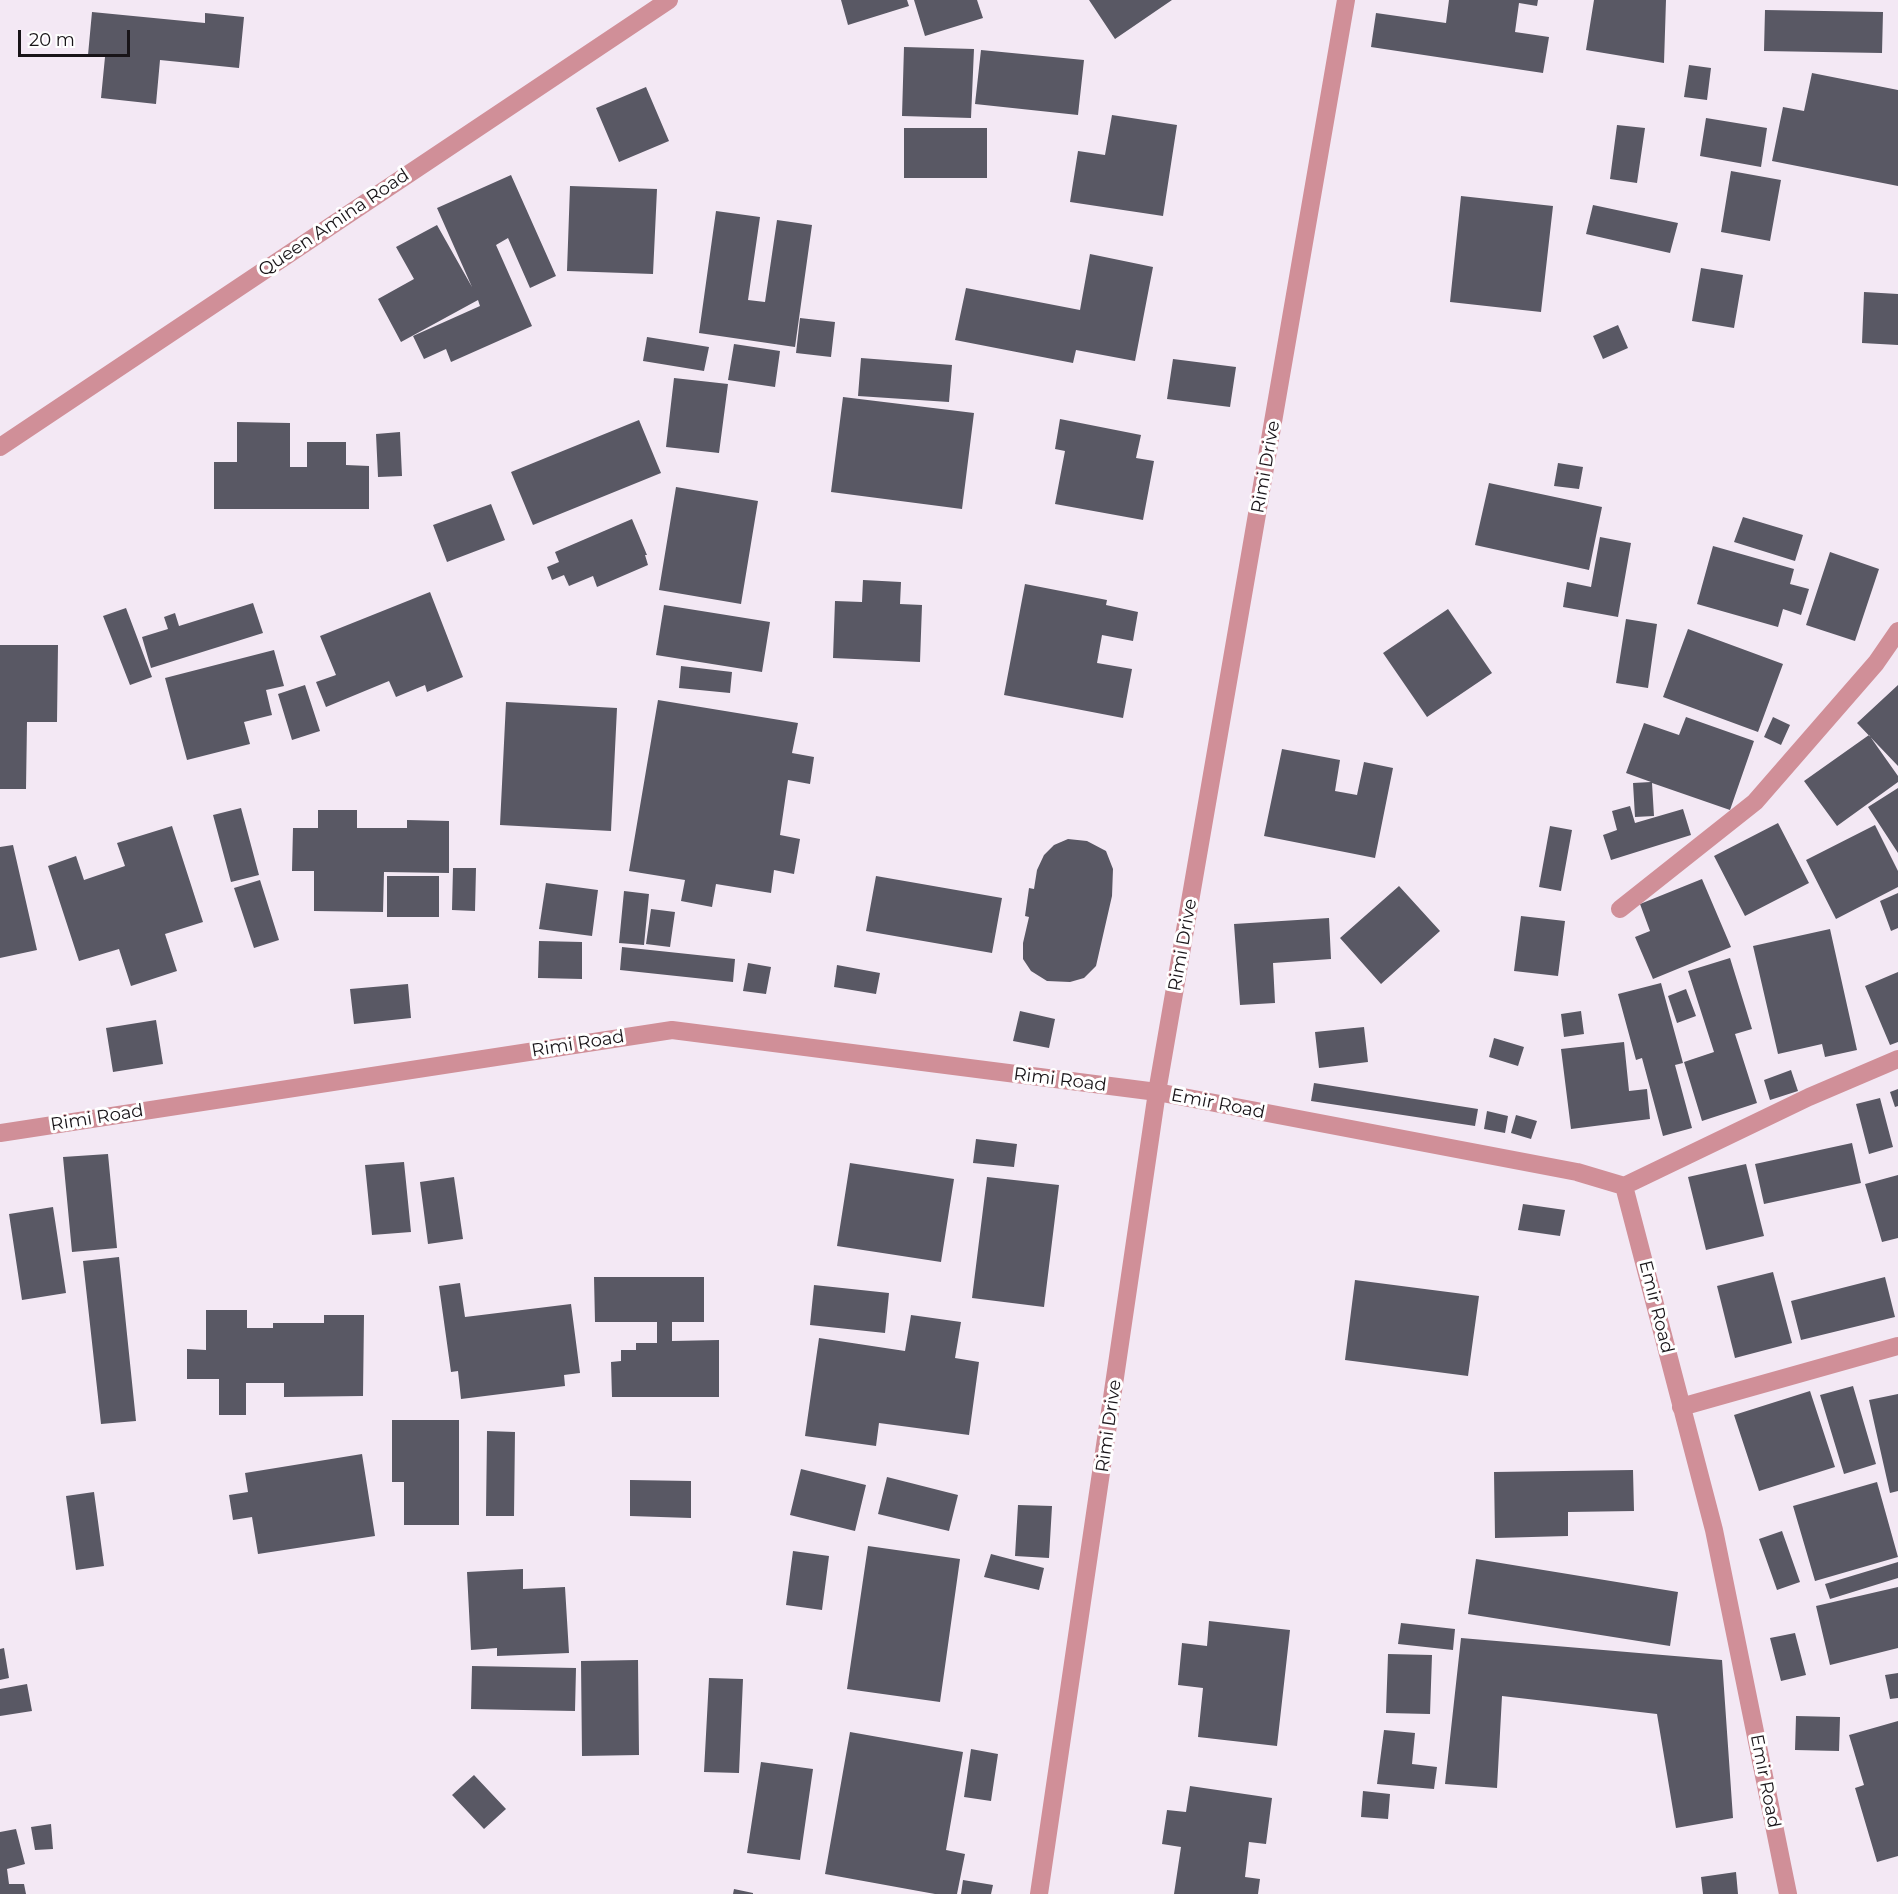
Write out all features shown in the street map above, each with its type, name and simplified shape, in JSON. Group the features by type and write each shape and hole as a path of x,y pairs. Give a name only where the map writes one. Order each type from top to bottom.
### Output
{"street":[{"name":"Queen Amina Road","path":"0,447 669,0"},
{"name":"Rimi Drive","path":"1039,1894 1157,1092 1346,0"},
{"path":"1620,909 1755,802 1876,663 1898,631"},
{"name":"Rimi Road","path":"0,1133 672,1030 1157,1092"},
{"path":"1624,1186 1809,1097 1898,1059"},
{"name":"Emir Road","path":"1157,1092 1577,1172 1624,1186 1714,1530 1788,1894"},
{"path":"1681,1407 1898,1347"}],"building":[{"path":"841,0 907,0 909,6 848,25"},
{"path":"914,0 977,0 983,18 925,36"},
{"path":"1089,0 1172,0 1115,39"},
{"path":"1449,0 1538,0 1537,6 1519,3 1515,32 1549,37 1543,73 1371,47 1376,13 1446,23"},
{"path":"1594,0 1666,0 1664,63 1586,50"},
{"path":"1765,10 1883,12 1882,53 1764,51"},
{"path":"92,12 205,23 205,13 244,17 239,68 160,60 156,104 101,98 105,57 88,55"},
{"path":"904,47 974,49 971,118 902,116"},
{"path":"981,50 1084,60 1078,115 975,104"},
{"path":"1689,65 1711,68 1707,100 1684,97"},
{"path":"1812,73 1898,90 1898,186 1772,161 1783,107 1804,111"},
{"path":"646,87 669,141 619,162 596,108"},
{"path":"1112,115 1177,125 1163,216 1070,202 1078,151 1105,155"},
{"path":"1706,118 1767,128 1761,167 1700,156"},
{"path":"1617,125 1645,128 1637,183 1610,179"},
{"path":"904,128 987,128 987,178 904,178"},
{"path":"1731,171 1781,180 1770,241 1721,232"},
{"path":"511,175 556,276 530,288 508,238 496,245 532,326 451,362 446,349 424,359 413,336 480,306 478,300 401,342 378,299 414,279 396,247 437,225 472,287 437,208"},
{"path":"570,186 657,189 653,274 567,271"},
{"path":"1461,196 1553,206 1541,312 1450,302"},
{"path":"1593,205 1678,223 1670,253 1586,234"},
{"path":"716,211 760,217 748,300 765,302 777,220 812,225 795,347 699,333"},
{"path":"1090,254 1153,267 1135,361 1076,350 1073,363 955,340 966,288 1080,310"},
{"path":"1701,268 1743,275 1734,328 1692,321"},
{"path":"1864,292 1898,294 1898,345 1862,343"},
{"path":"800,318 835,322 831,357 796,353"},
{"path":"1618,325 1628,348 1603,359 1593,336"},
{"path":"647,337 709,347 704,371 643,361"},
{"path":"734,344 780,351 775,387 728,380"},
{"path":"861,358 952,365 949,402 858,396"},
{"path":"1173,359 1236,367 1230,407 1167,399"},
{"path":"674,378 728,384 719,453 666,447"},
{"path":"843,397 974,413 962,509 831,492"},
{"path":"1060,419 1141,435 1136,458 1154,461 1143,520 1055,504 1065,451 1055,449"},
{"path":"639,420 661,473 533,525 511,472"},
{"path":"237,422 290,423 290,467 307,467 307,442 346,442 346,465 369,466 369,509 214,509 214,462 237,462"},
{"path":"400,432 402,476 378,477 376,434"},
{"path":"1558,463 1583,467 1579,489 1554,486"},
{"path":"1489,483 1602,507 1589,570 1475,545"},
{"path":"676,487 758,501 741,604 659,590"},
{"path":"491,504 505,540 447,562 433,525"},
{"path":"1743,517 1803,535 1795,561 1734,542"},
{"path":"632,519 647,555 645,555 648,565 597,587 593,576 569,586 564,575 552,580 547,567 559,562 555,552"},
{"path":"1600,537 1631,543 1618,617 1563,607 1567,582 1591,587"},
{"path":"1713,546 1794,569 1790,584 1809,589 1801,615 1783,609 1778,627 1697,604"},
{"path":"1830,552 1879,569 1855,641 1806,625"},
{"path":"863,580 901,582 900,604 922,605 920,662 833,658 835,601 862,602"},
{"path":"1025,584 1107,600 1106,605 1138,612 1133,641 1102,635 1097,663 1132,669 1123,718 1004,695"},
{"path":"430,592 463,677 427,692 425,685 396,697 389,681 326,707 316,682 336,675 320,636"},
{"path":"253,603 263,633 151,668 142,637 168,629 164,617 175,613 179,626"},
{"path":"664,605 770,622 762,672 656,655"},
{"path":"126,608 152,677 130,685 103,616"},
{"path":"1448,609 1492,673 1427,717 1383,653"},
{"path":"1626,619 1657,624 1648,688 1616,683"},
{"path":"1688,629 1783,664 1758,732 1663,697"},
{"path":"0,645 58,645 57,722 27,722 26,789 0,789"},
{"path":"274,650 284,686 266,690 272,715 244,722 250,744 187,760 165,678"},
{"path":"681,666 732,672 730,693 679,688"},
{"path":"305,685 320,731 292,740 278,694"},
{"path":"1898,685 1898,766 1857,723"},
{"path":"658,700 798,723 792,753 814,757 810,784 788,780 780,835 800,839 794,874 774,870 771,893 716,884 712,907 681,901 685,880 629,871"},
{"path":"506,702 617,708 611,831 500,825"},
{"path":"1686,717 1754,741 1730,810 1652,783 1654,816 1635,817 1633,783 1651,782 1626,773 1644,723 1679,735"},
{"path":"1773,717 1790,725 1781,745 1764,737"},
{"path":"1869,735 1898,776 1898,782 1837,826 1804,781"},
{"path":"1282,749 1340,760 1335,791 1357,795 1364,762 1393,768 1375,858 1264,836"},
{"path":"1898,788 1898,853 1868,807"},
{"path":"1630,806 1635,823 1683,809 1691,835 1611,860 1603,835 1617,830 1612,811"},
{"path":"241,808 259,875 231,882 213,815"},
{"path":"318,810 357,810 357,828 407,828 407,820 449,821 449,873 384,872 383,912 314,911 314,871 292,871 293,828 318,828"},
{"path":"1778,823 1809,883 1745,916 1714,856"},
{"path":"1875,825 1898,871 1898,887 1836,919 1806,860"},
{"path":"172,826 203,922 165,934 177,971 131,986 119,949 79,961 48,866 76,856 84,880 125,866 117,843"},
{"path":"1550,826 1572,830 1561,891 1539,887"},
{"path":"1068,839 1087,841 1106,851 1113,869 1112,896 1096,966 1084,978 1070,982 1047,981 1031,971 1023,959 1023,943 1029,917 1025,916 1029,888 1034,889 1037,870 1044,855 1054,845"},
{"path":"13,845 37,950 0,958 0,847"},
{"path":"453,868 476,868 475,911 452,910"},
{"path":"387,876 439,876 439,917 387,917"},
{"path":"876,876 1002,898 992,953 866,931"},
{"path":"1702,879 1731,947 1653,979 1635,937 1650,931 1640,904"},
{"path":"260,880 279,940 254,948 234,888"},
{"path":"546,883 598,890 592,936 539,929"},
{"path":"1399,886 1440,931 1381,984 1340,938"},
{"path":"624,891 649,894 644,945 619,943"},
{"path":"1898,893 1898,928 1891,931 1880,901"},
{"path":"651,909 675,912 670,947 646,944"},
{"path":"1521,916 1565,921 1558,976 1514,971"},
{"path":"1329,918 1331,959 1273,963 1275,1003 1240,1005 1234,924"},
{"path":"1830,929 1857,1050 1825,1057 1822,1044 1778,1054 1753,946"},
{"path":"539,941 582,942 582,979 538,978"},
{"path":"622,947 735,959 733,982 620,970"},
{"path":"1730,958 1752,1029 1735,1034 1757,1103 1702,1121 1684,1062 1714,1052 1688,971"},
{"path":"748,963 771,967 766,994 743,991"},
{"path":"837,965 880,973 876,994 834,987"},
{"path":"1898,972 1898,1042 1890,1045 1865,986"},
{"path":"1661,983 1683,1063 1675,1065 1692,1128 1663,1136 1642,1058 1636,1060 1618,994"},
{"path":"408,984 411,1018 354,1024 350,989"},
{"path":"1686,989 1696,1016 1677,1023 1668,996"},
{"path":"1020,1011 1055,1019 1049,1048 1013,1041"},
{"path":"1581,1011 1584,1034 1564,1037 1561,1014"},
{"path":"156,1020 163,1064 113,1072 106,1028"},
{"path":"1364,1027 1368,1062 1319,1068 1315,1032"},
{"path":"1494,1038 1524,1047 1518,1066 1489,1057"},
{"path":"1624,1042 1629,1091 1647,1089 1650,1119 1571,1129 1561,1049"},
{"path":"1791,1070 1798,1091 1770,1100 1764,1080"},
{"path":"1314,1083 1478,1109 1475,1126 1311,1101"},
{"path":"1898,1089 1898,1106 1895,1107 1890,1092"},
{"path":"1880,1098 1893,1147 1869,1154 1856,1104"},
{"path":"1487,1111 1508,1116 1505,1133 1484,1129"},
{"path":"1516,1115 1537,1121 1531,1139 1511,1133"},
{"path":"976,1139 1017,1144 1014,1167 973,1163"},
{"path":"1852,1143 1861,1183 1764,1204 1755,1164"},
{"path":"108,1154 117,1248 72,1252 63,1157"},
{"path":"404,1162 411,1232 372,1235 365,1165"},
{"path":"850,1163 954,1179 941,1262 837,1246"},
{"path":"1746,1164 1764,1236 1706,1250 1688,1177"},
{"path":"1898,1175 1898,1238 1882,1242 1865,1184"},
{"path":"454,1177 463,1239 428,1244 420,1182"},
{"path":"987,1177 1059,1185 1044,1307 972,1298"},
{"path":"1523,1204 1565,1210 1560,1236 1518,1230"},
{"path":"53,1207 66,1293 22,1300 9,1214"},
{"path":"119,1257 136,1421 101,1424 83,1261"},
{"path":"1773,1272 1792,1343 1735,1358 1717,1286"},
{"path":"594,1277 704,1277 704,1322 672,1322 672,1341 719,1340 719,1397 612,1397 611,1362 621,1361 621,1350 636,1350 636,1343 657,1343 657,1322 595,1322"},
{"path":"1885,1277 1895,1317 1801,1340 1791,1301"},
{"path":"1355,1280 1479,1296 1468,1376 1345,1360"},
{"path":"460,1283 465,1317 571,1304 580,1373 564,1375 565,1386 461,1399 458,1371 451,1372 439,1286"},
{"path":"814,1285 889,1293 885,1333 810,1325"},
{"path":"206,1310 247,1310 247,1328 273,1328 273,1323 324,1323 324,1315 364,1315 363,1396 284,1397 284,1383 246,1383 246,1415 219,1415 219,1379 187,1379 187,1349 206,1350"},
{"path":"911,1315 961,1322 955,1358 979,1362 969,1435 879,1423 876,1446 805,1436 819,1338 905,1351"},
{"path":"1853,1386 1876,1464 1844,1474 1820,1395"},
{"path":"1810,1391 1835,1467 1759,1491 1734,1415"},
{"path":"1898,1394 1898,1491 1890,1493 1869,1400"},
{"path":"392,1420 459,1420 459,1525 404,1525 404,1482 392,1482"},
{"path":"487,1431 515,1432 514,1516 486,1516"},
{"path":"362,1454 375,1536 258,1554 252,1517 233,1520 229,1495 248,1492 245,1473"},
{"path":"801,1469 866,1485 855,1531 790,1515"},
{"path":"1633,1470 1634,1511 1568,1512 1568,1536 1495,1538 1494,1472"},
{"path":"887,1477 958,1495 949,1531 878,1514"},
{"path":"630,1480 691,1481 691,1518 630,1516"},
{"path":"1877,1482 1898,1557 1815,1581 1793,1506"},
{"path":"94,1492 104,1566 76,1570 66,1496"},
{"path":"1018,1505 1052,1506 1049,1558 1015,1556"},
{"path":"1782,1531 1800,1582 1777,1590 1759,1539"},
{"path":"868,1546 960,1559 940,1702 847,1689"},
{"path":"793,1551 829,1556 822,1610 786,1605"},
{"path":"991,1554 1044,1568 1039,1590 984,1577"},
{"path":"1476,1559 1678,1592 1670,1646 1468,1614"},
{"path":"1898,1562 1898,1578 1830,1599 1825,1584"},
{"path":"523,1569 523,1589 565,1587 569,1653 497,1656 497,1648 471,1650 467,1572"},
{"path":"1898,1587 1898,1648 1830,1665 1816,1606"},
{"path":"1209,1621 1290,1630 1277,1746 1198,1737 1203,1688 1178,1685 1182,1643 1207,1646"},
{"path":"1401,1623 1455,1629 1453,1650 1398,1644"},
{"path":"1795,1633 1806,1675 1781,1681 1770,1638"},
{"path":"1461,1638 1722,1660 1733,1818 1676,1828 1657,1714 1502,1696 1497,1788 1445,1784"},
{"path":"4,1648 9,1678 0,1680 0,1649"},
{"path":"1388,1654 1432,1655 1430,1714 1386,1713"},
{"path":"638,1660 639,1755 582,1756 581,1661"},
{"path":"472,1666 576,1668 575,1711 471,1709"},
{"path":"1898,1673 1898,1698 1890,1699 1885,1675"},
{"path":"709,1678 743,1679 739,1773 704,1772"},
{"path":"27,1684 32,1711 0,1716 0,1689"},
{"path":"1796,1716 1840,1717 1839,1751 1795,1750"},
{"path":"1898,1721 1898,1856 1877,1862 1855,1788 1864,1785 1849,1735"},
{"path":"1384,1730 1415,1733 1412,1764 1437,1767 1434,1789 1377,1784"},
{"path":"850,1732 963,1752 946,1850 965,1854 957,1894 935,1894 825,1874"},
{"path":"971,1749 998,1754 991,1801 964,1797"},
{"path":"761,1762 813,1769 800,1860 747,1853"},
{"path":"474,1775 506,1809 484,1829 452,1795"},
{"path":"1190,1786 1272,1798 1266,1844 1249,1842 1245,1877 1260,1879 1258,1894 1174,1894 1181,1847 1162,1844 1167,1810 1186,1812"},
{"path":"1363,1791 1390,1794 1388,1819 1361,1817"},
{"path":"51,1824 53,1849 35,1850 31,1827"},
{"path":"16,1829 25,1864 7,1869 9,1884 24,1884 26,1894 0,1894 0,1832"},
{"path":"1736,1872 1738,1894 1703,1894 1701,1877"},
{"path":"963,1880 993,1885 991,1894 961,1894"},
{"path":"734,1889 753,1893 753,1894 733,1894"}]}
